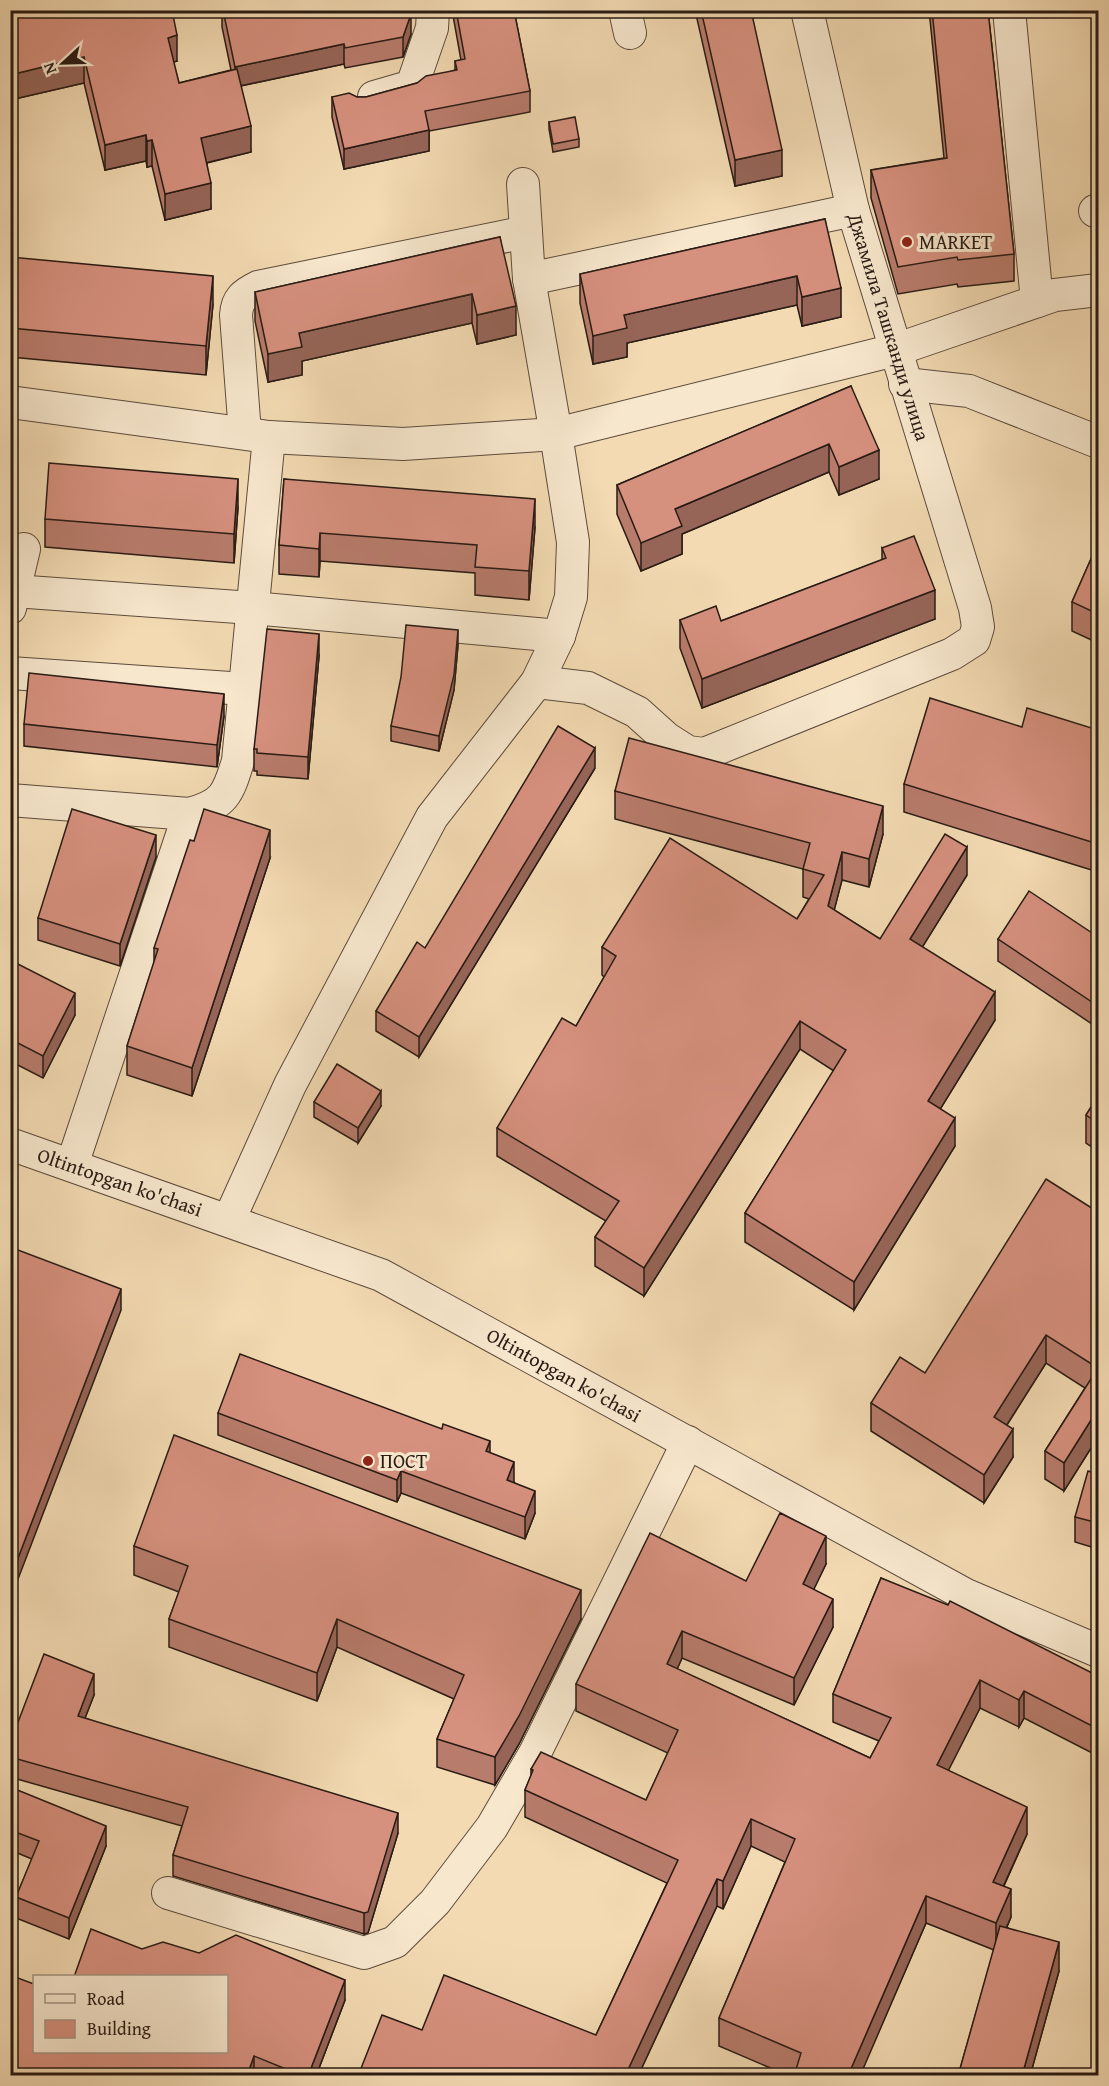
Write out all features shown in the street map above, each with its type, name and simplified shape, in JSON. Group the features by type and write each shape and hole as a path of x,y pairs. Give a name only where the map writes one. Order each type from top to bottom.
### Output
{"street":[{"path":"361,100 412,86 432,28 433,10"},
{"name":"Джамила Ташканди улица","path":"537,682 588,688 637,712 666,738 688,753 704,754 951,654 974,640 978,627 975,608 853,210 807,10"},
{"path":"1009,10 1037,301"},
{"path":"229,1220 290,1084 432,817 537,682 559,636 571,597 573,542 529,279 523,184"},
{"path":"529,279 853,210"},
{"path":"10,800 189,814 212,808 229,788 238,761 252,608 257,435 236,315 237,302 246,293 258,287 526,232"},
{"path":"10,402 257,435 403,444 556,435 896,350 1055,295 1098,290"},
{"path":"906,384 969,391 1098,442"},
{"path":"24,549 12,600 252,608 559,636"},
{"path":"10,673 245,689"},
{"path":"72,1165 189,814"},
{"name":"Oltintopgan ko'chasi","path":"10,1144 381,1275 966,1595 1098,1651"},
{"path":"168,1893 364,1953 395,1942 435,1902 492,1827 535,1753 688,1442"}],"building":[{"path":"10,10 135,10 136,15 157,10 172,10 177,35 168,38 179,83 237,69 251,126 201,138 211,183 165,194 152,140 147,141 146,135 105,145 84,57 10,75"},
{"path":"223,10 336,10 337,13 349,10 410,10 411,14 403,37 345,48 344,44 235,67"},
{"path":"456,10 514,10 530,91 425,111 429,130 344,149 332,97 349,93 357,97 366,97 417,83 426,76 457,70 455,61 465,59"},
{"path":"701,10 751,10 782,150 735,160"},
{"path":"932,10 988,10 1014,254 958,260 957,257 898,267 871,170 947,158"},
{"path":"575,117 579,139 553,144 549,122"},
{"path":"825,219 841,288 802,297 797,276 624,315 627,328 593,336 580,274"},
{"path":"500,237 516,306 477,315 472,294 299,333 302,347 268,354 255,292"},
{"path":"10,257 213,276 206,346 10,328"},
{"path":"851,386 879,450 839,467 829,444 675,509 682,526 641,543 617,485"},
{"path":"49,463 238,479 234,534 45,519"},
{"path":"284,479 535,499 529,571 475,567 477,545 320,533 319,549 279,545"},
{"path":"914,536 935,590 702,679 680,620 716,606 721,621 886,558 882,548"},
{"path":"1098,543 1098,614 1072,602"},
{"path":"406,625 458,630 454,675 439,736 391,726 401,677"},
{"path":"267,629 319,634 308,757 257,753 257,749 254,749"},
{"path":"29,673 224,694 217,745 24,724"},
{"path":"930,698 1022,727 1027,708 1098,730 1098,844 904,784"},
{"path":"558,726 595,748 419,1037 376,1011 417,942 425,948"},
{"path":"629,738 883,806 869,859 842,852 828,906 880,939 945,834 967,847 910,939 995,992 928,1101 955,1118 854,1282 745,1213 846,1050 800,1021 644,1268 595,1237 619,1201 497,1128 562,1018 576,1026 616,956 602,947 670,838 797,919 824,875 803,869 810,843 615,791"},
{"path":"72,809 156,835 120,944 38,918"},
{"path":"204,809 270,830 192,1068 127,1046 158,949 154,948 190,840 194,841"},
{"path":"1029,891 1098,937 1098,1006 998,939"},
{"path":"10,960 75,993 43,1056 10,1039"},
{"path":"337,1064 381,1091 358,1128 314,1102"},
{"path":"1098,1096 1098,1123 1086,1115"},
{"path":"1046,1179 1098,1212 1098,1368 1046,1335 994,1417 1013,1429 984,1475 871,1403 900,1357 925,1373"},
{"path":"10,1247 121,1289 10,1579"},
{"path":"240,1354 442,1429 443,1424 490,1441 486,1451 514,1462 507,1480 535,1491 525,1517 401,1471 397,1480 218,1413"},
{"path":"1098,1368 1098,1409 1064,1463 1045,1451"},
{"path":"174,1435 581,1590 519,1716 495,1757 437,1739 464,1675 337,1619 317,1673 169,1619 188,1566 134,1546"},
{"path":"1088,1471 1098,1474 1098,1523 1075,1517"},
{"path":"780,1513 826,1536 803,1584 833,1599 794,1678 682,1631 667,1664 870,1758 891,1718 833,1694 881,1578 948,1605 950,1601 1098,1676 1098,1729 1024,1691 1019,1700 980,1680 937,1765 1027,1807 993,1882 1011,1889 996,1923 926,1896 850,2071 864,2076 794,2076 801,2053 719,2018 795,1839 751,1819 723,1881 717,1879 625,2076 358,2076 382,2015 422,2030 444,1975 596,2035 678,1860 525,1790 533,1770 531,1769 541,1752 646,1800 678,1730 576,1684 650,1533 746,1581"},
{"path":"44,1654 94,1674 78,1716 398,1813 368,1912 364,1913 173,1855 188,1807 10,1757 10,1728 15,1730"},
{"path":"10,1787 106,1826 69,1918 16,1897 39,1841 10,1830"},
{"path":"1000,1926 1059,1942 1022,2076 958,2076"},
{"path":"91,1929 142,1949 163,1942 199,1953 236,1935 345,1980 308,2076 254,2056 247,2076 10,2076 10,1975 33,1984 33,2053 228,2053 228,1975 75,1975"}],"place":[{"name":"MARKET","path":"907,242"},
{"name":"ПОСТ","path":"368,1461"}]}
